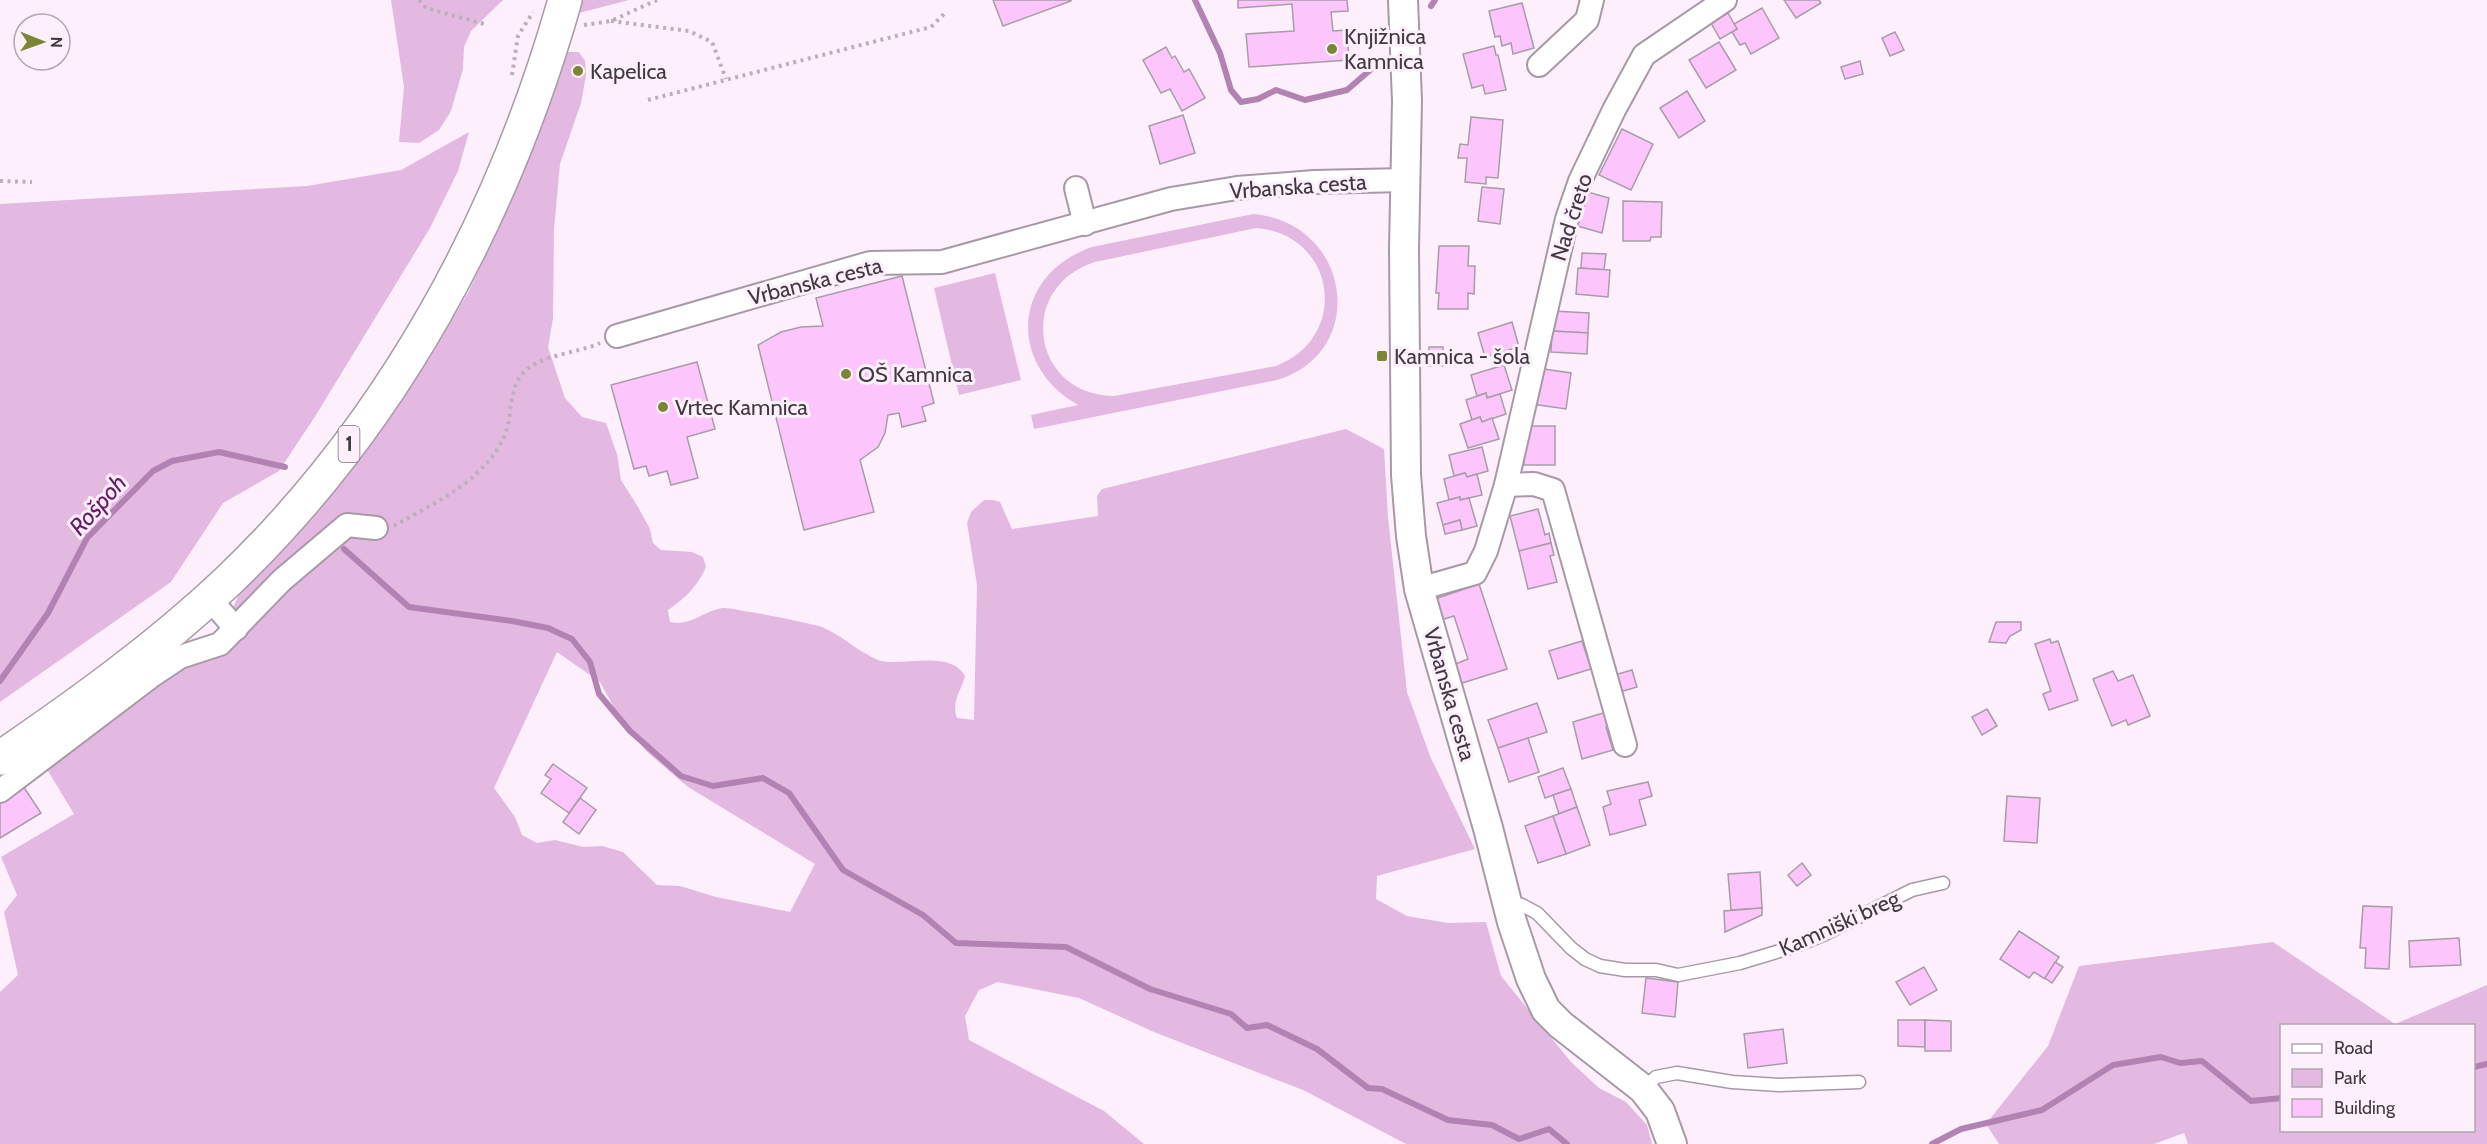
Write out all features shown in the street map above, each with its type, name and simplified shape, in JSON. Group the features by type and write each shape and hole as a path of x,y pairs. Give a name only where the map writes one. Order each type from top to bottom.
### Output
{"main road":[{"name":"1","path":"0,758 89,696 150,649 209,598 286,521 328,472 385,395 429,327 469,253 502,183 552,11"}],"street":[{"name":"Vrbanska cesta","path":"1403,0 1406,43 1407,180 1404,249 1406,475 1411,536 1419,589 1488,828 1507,903 1531,980 1546,1010 1561,1025 1642,1089 1660,1111 1672,1144"},
{"path":"1539,65 1587,20 1592,0"},
{"name":"Nad čreto","path":"1419,589 1475,573 1486,551 1506,485 1567,219 1580,181 1614,110 1644,55 1725,0"},
{"name":"Vrbanska cesta","path":"617,336 870,263 942,262 996,245 1085,224 1171,199 1237,188 1314,182 1407,180"},
{"path":"1076,188 1085,224"},
{"path":"1506,485 1534,484 1553,490 1625,745"},
{"path":"0,791 153,675 180,657 220,644 282,580 346,525 376,528"},
{"path":"209,598 236,629"}],"lane":[{"name":"Kamniški breg","path":"1507,903 1522,905 1537,913 1571,948 1593,963 1625,970 1656,970 1678,975 1740,963 1793,947 1823,935 1912,890 1943,884"},
{"path":"1642,1089 1656,1077 1677,1073 1732,1082 1779,1085 1859,1082"}],"path":[{"path":"419,0 426,8 488,25"},
{"path":"512,82 518,36 552,11 584,25 611,21 657,0"},
{"path":"648,100 931,27 944,14"},
{"path":"611,21 689,31 712,42 726,80"},
{"path":"0,181 32,182"},
{"path":"376,528 393,527 453,492 496,453 507,432 511,400 523,374 537,362 589,348 617,336"}],"green space":[{"path":"391,0 503,0 471,31 464,47 463,69 451,111 439,130 419,143 399,142 404,87"},
{"path":"583,0 629,0 579,13"},
{"path":"565,52 579,52 585,61 586,75 581,103 560,164 554,229 553,319 548,347 565,398 582,417 606,423 617,454 621,480 650,529 653,543 661,550 692,552 703,557 706,567 703,574 690,591 668,610 670,622 684,622 716,609 729,608 822,627 878,660 898,662 923,660 948,663 958,668 965,676 956,701 957,718 974,720 977,585 967,523 971,512 984,500 1000,502 1012,529 1098,516 1097,496 1102,489 1346,429 1384,449 1388,517 1407,692 1430,756 1475,849 1377,876 1376,899 1407,916 1448,923 1486,922 1501,976 1571,1062 1599,1088 1626,1102 1647,1125 1652,1144 1406,1144 1303,1090 1154,1032 1079,998 998,982 979,990 965,1016 969,1040 1104,1111 1144,1144 0,1144 0,992 18,975 4,912 17,895 1,857 74,814 45,766 142,688 213,652 241,590 341,481 429,359 470,289 505,208","holes":["557,652 600,682 617,713 646,751 688,787 815,864 790,912 716,897 680,886 657,885 623,852 602,846 583,847 555,840 537,843 522,835 515,817 494,788"]},
{"path":"469,132 458,171 430,228 316,415 279,471 223,503 171,582 0,702 0,204 307,186 401,170"},
{"path":"1253,214 1286,222 1311,239 1328,263 1337,289 1336,317 1326,343 1307,365 1277,380 1034,429 1031,415 1078,405 1055,388 1039,367 1030,344 1028,321 1034,298 1046,277 1066,260 1092,247","holes":["1256,228 1283,234 1303,248 1317,267 1324,288 1324,311 1316,333 1300,352 1276,366 1114,396 1086,391 1065,378 1051,360 1044,338 1044,315 1053,293 1070,275 1095,262"]},
{"path":"995,273 1021,380 959,395 934,288"},
{"path":"2273,942 2395,1024 2487,985 2487,1144 2188,1144 2184,1133 2154,1144 1999,1144 1986,1124 2048,1046 2079,966"}],"building":[{"path":"993,0 1071,0 1071,1 1003,26"},
{"path":"1238,0 1347,0 1348,11 1331,12 1333,31 1347,30 1349,60 1249,67 1246,34 1294,31 1292,4 1238,8"},
{"path":"1784,0 1819,0 1821,3 1796,18"},
{"path":"1522,3 1534,48 1513,54 1511,43 1502,46 1500,36 1495,37 1489,11"},
{"path":"1762,8 1779,38 1751,54 1745,43 1740,45 1732,32 1737,29 1734,24"},
{"path":"1728,13 1737,29 1720,39 1711,23"},
{"path":"1895,32 1904,50 1890,56 1882,38"},
{"path":"1719,42 1736,70 1706,88 1689,60"},
{"path":"1494,46 1506,90 1485,94 1483,85 1472,88 1463,54"},
{"path":"1166,47 1172,58 1175,56 1184,72 1189,69 1205,98 1182,111 1170,89 1161,93 1143,60"},
{"path":"1860,61 1863,74 1845,79 1841,67"},
{"path":"1687,91 1705,121 1679,138 1660,108"},
{"path":"1183,115 1195,153 1160,164 1149,126"},
{"path":"1471,117 1503,120 1498,178 1486,177 1486,184 1465,182 1467,158 1458,158 1460,144 1468,145"},
{"path":"1622,129 1653,144 1631,190 1599,175"},
{"path":"1482,187 1504,189 1500,224 1478,221"},
{"path":"1584,191 1609,198 1602,233 1574,225"},
{"path":"1623,201 1662,202 1661,237 1651,237 1650,241 1623,241"},
{"path":"1439,246 1469,246 1468,266 1475,266 1474,294 1468,293 1468,309 1438,309 1439,293 1436,293"},
{"path":"1582,253 1606,254 1604,270 1581,268"},
{"path":"1578,268 1610,270 1608,297 1576,294"},
{"name":"OŠ Kamnica","path":"902,276 934,403 922,407 926,421 902,427 899,413 888,415 885,433 878,447 860,460 874,512 804,530 758,345 781,332 801,327 823,326 816,298"},
{"path":"1553,311 1589,313 1588,333 1552,331"},
{"path":"1512,322 1519,347 1485,357 1478,333"},
{"path":"1552,331 1588,333 1587,354 1551,352"},
{"path":"1429,347 1443,347 1443,366 1429,366"},
{"name":"Vrtec Kamnica","path":"697,362 715,429 687,437 698,478 671,485 667,471 649,476 646,466 634,469 611,385"},
{"path":"1504,365 1512,390 1487,398 1486,393 1477,396 1471,375"},
{"path":"1537,368 1571,373 1566,409 1532,404"},
{"path":"1486,393 1487,398 1500,394 1506,414 1482,422 1480,417 1472,420 1466,400"},
{"path":"1480,417 1482,422 1492,418 1499,439 1468,448 1460,424"},
{"path":"1524,426 1555,426 1555,465 1524,465"},
{"path":"1482,447 1488,471 1467,477 1465,473 1454,476 1449,455"},
{"path":"1465,473 1467,477 1477,474 1482,495 1449,500 1444,479"},
{"path":"1460,497 1460,500 1469,498 1477,526 1462,530 1460,520 1443,525 1437,503"},
{"path":"1538,509 1545,535 1549,533 1551,543 1519,551 1510,516"},
{"path":"1460,520 1462,530 1445,534 1443,525"},
{"path":"1551,543 1554,555 1550,556 1557,582 1528,589 1519,551"},
{"path":"1479,584 1507,669 1459,684 1453,665 1468,659 1454,616 1438,621 1432,600"},
{"path":"1996,622 2021,622 2021,630 2010,636 2006,643 1989,642"},
{"path":"2050,639 2051,643 2058,641 2078,700 2049,710 2043,694 2051,691 2035,644"},
{"path":"1582,641 1591,669 1558,679 1549,651"},
{"path":"1632,670 1637,687 1616,693 1611,676"},
{"path":"2113,671 2118,681 2133,675 2150,716 2128,725 2126,720 2112,726 2093,679"},
{"path":"1537,703 1547,732 1498,748 1488,720"},
{"path":"1987,709 1997,726 1982,735 1972,717"},
{"path":"1610,711 1614,724 1606,727 1613,750 1582,759 1573,722"},
{"path":"1528,738 1539,772 1509,782 1498,748"},
{"path":"553,764 587,788 569,813 541,793 551,779 545,775"},
{"path":"1563,768 1571,789 1545,798 1538,777"},
{"path":"1648,782 1652,796 1639,800 1646,825 1610,835 1603,807 1611,804 1607,791"},
{"path":"23,786 41,813 0,838 0,801"},
{"path":"1571,789 1577,807 1559,814 1553,795"},
{"path":"2007,796 2040,798 2037,843 2004,841"},
{"path":"580,798 596,810 579,834 563,822"},
{"path":"1577,807 1590,845 1566,854 1553,816"},
{"path":"1553,816 1566,854 1538,863 1525,826"},
{"path":"1802,863 1811,875 1797,886 1788,875"},
{"path":"1760,872 1762,908 1731,910 1728,874"},
{"path":"2363,906 2392,907 2389,969 2365,968 2366,948 2360,948"},
{"path":"1762,908 1762,915 1725,932 1724,911"},
{"path":"2019,931 2059,957 2045,979 2034,972 2029,978 2000,959"},
{"path":"2459,938 2461,965 2410,967 2409,941"},
{"path":"2055,962 2063,967 2052,983 2045,978"},
{"path":"1924,967 1937,990 1910,1005 1896,982"},
{"path":"1646,978 1678,982 1675,1017 1642,1013"},
{"path":"1898,1020 1925,1020 1925,1047 1898,1046"},
{"path":"1925,1020 1951,1021 1951,1051 1925,1051"},
{"path":"1783,1029 1787,1063 1748,1068 1744,1034"}],"waterway":[{"path":"1195,0 1220,53 1231,90 1241,102 1258,99 1276,90 1305,100 1347,90 1383,59"},
{"path":"1431,6 1435,0"},
{"name":"Rošpoh","path":"0,681 48,613 87,538 153,471 172,461 219,452 285,467"},
{"path":"344,549 409,607 548,628 572,639 590,662 599,694 630,731 681,776 713,786 763,778 789,793 843,870 923,915 956,943 1066,947 1150,989 1231,1014 1247,1028 1267,1025 1317,1049 1368,1088 1382,1089 1448,1120 1492,1125 1519,1139 1549,1129 1567,1144"},
{"path":"1932,1144 1961,1129 2042,1110 2113,1065 2161,1057 2180,1063 2202,1061 2251,1101 2280,1098"},
{"path":"2475,1067 2487,1064"}],"place":[{"name":"Knjižnica Kamnica","path":"1332,49"},
{"name":"Kapelica","path":"578,71"},
{"name":"Kamnica - šola","path":"1382,356"},
{"name":"OŠ Kamnica","path":"846,374"},
{"name":"Vrtec Kamnica","path":"663,407"}]}
